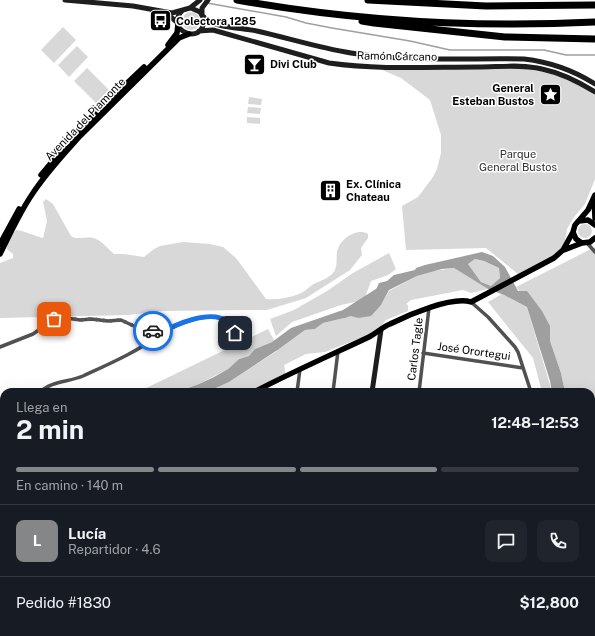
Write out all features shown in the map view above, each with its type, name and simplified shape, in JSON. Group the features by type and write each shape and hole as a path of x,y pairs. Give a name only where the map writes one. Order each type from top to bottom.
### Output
{"highway":[{"path":"237,0 335,14 397,20 485,24 595,22"},
{"path":"368,0 486,6 595,5"},
{"path":"384,1 398,0"},
{"path":"335,14 374,23 479,35 522,38 595,39"}],"main road":[{"path":"65,0 133,6 172,13 187,9 197,9 202,15"},
{"path":"178,23 179,15 199,1"},
{"path":"154,10 172,18 178,23 182,31 189,34 196,33 199,31 204,22 202,8 206,2"},
{"name":"Ramón Cárcano","path":"202,15 207,21 218,25 243,28 322,48 350,53 401,58 524,59 539,61 565,68 595,84"},
{"name":"Avenida del Piamonte","path":"0,244 22,203 46,169 82,126 168,44 177,33 178,23"},
{"name":"Ramón Cárcano","path":"199,31 213,30 329,63 348,66 534,67 560,74 595,92"},
{"name":"Avenida del Piamonte","path":"0,254 20,214 45,176 89,127 179,38 189,34"},
{"path":"595,196 595,218"},
{"path":"563,250 573,232 574,226 588,210 595,196"},
{"path":"578,221 586,219 595,224"},
{"path":"573,232 576,239 584,243"},
{"path":"266,388 300,369 382,330 388,324 429,308 449,303 466,301 471,302 526,272 548,262 563,250 591,241 595,238"},
{"path":"372,388 382,330"}],"street":[{"path":"584,243 590,245 595,252"},
{"path":"471,302 488,317 515,346 530,388"},
{"name":"Carlos Tagle","path":"419,388 429,308"},
{"path":"0,347 32,334 54,319 60,317 80,320 121,320 136,327 152,330 159,334"},
{"path":"45,388 77,378 90,372 143,346 159,334 189,320 203,317 218,318 229,323 235,333"},
{"path":"333,388 338,351"},
{"name":"José Orortegui","path":"423,353 523,368"},
{"path":"298,388 300,369"}],"green space":[{"path":"191,12 197,15 200,21 197,27 191,30 185,27 182,21 185,15"},
{"path":"63,27 76,40 54,63 41,50"},
{"path":"77,46 88,57 69,77 58,65"},
{"path":"87,68 109,90 96,103 74,81"},
{"name":"Parque General Bustos","path":"523,68 543,71 561,77 595,95 595,179 585,204 574,217 567,229 562,248 554,255 518,274 486,248 406,250 402,206 418,197 433,177 437,169 441,153 441,135 430,100 401,78 380,69"},
{"path":"249,97 262,99 261,105 248,104"},
{"path":"248,107 261,108 260,114 247,113"},
{"path":"247,117 260,118 260,124 247,123"},
{"path":"46,199 53,204 71,236 99,240 114,254 144,257 160,246 183,242 210,244 223,247 236,258 266,299 287,298 303,292 312,285 329,277 335,271 338,247 345,239 353,233 358,232 368,234 368,238 361,248 362,255 350,270 306,298 267,310 162,311 128,315 0,318 0,263 13,258 13,254 7,249 8,239 16,230 43,238 47,221 43,202"},
{"path":"582,224 588,224 592,228 592,234 588,238 582,238 578,234 578,228"},
{"path":"595,247 595,388 564,388 561,373 550,341 550,326 516,287"},
{"path":"389,253 396,269 388,275 371,281 364,300 341,305 292,322 276,336 270,319 294,310 327,291 353,273"},
{"path":"475,259 484,261 499,268 500,278 491,286 481,282 468,264"},
{"path":"454,268 488,289 471,293 463,290 411,300 406,304 408,305 408,311 386,320 378,329 368,335 325,352 306,354 284,365 286,376 261,388 216,388 229,382 277,351 274,341 255,349 249,356 239,359 228,369 199,384 188,388 146,388 268,329 279,349 305,330 315,329 323,323 351,315 358,318 381,305 389,291 417,276 434,271"},
{"path":"502,294 527,307 551,388 541,388 533,358 488,302"}],"shaded area":[{"path":"482,252 493,256 505,267 518,291 527,291 542,311 550,326 550,341 561,373 564,388 551,388 527,307 504,295 488,289 454,268 442,269 417,276 389,290 381,305 371,316 358,318 351,316 323,323 315,329 305,330 229,382 216,388 188,388 214,377 228,369 239,359 249,356 255,349 272,342 291,328 340,311 352,309 371,301 379,283 387,281 394,275 415,270 416,268","holes":["475,259 484,261 499,268 500,278 491,286 481,282 468,264"]}],"waterway":[{"path":"207,3 286,17 306,23 410,41 450,50 544,50 566,55 595,55"},
{"path":"344,314 383,289"}],"way so far":[{"path":"54,319 60,317 80,320 121,320 136,327 153,331"}],"place":[{"name":"Colectora 1285","path":"160,21"},
{"name":"Divi Club","path":"255,64"},
{"name":"General Esteban Bustos","path":"550,94"},
{"name":"Ex. Clínica Chateau","path":"330,190"}],"route":[{"path":"153,331 159,334 189,320 203,317 225,320 229,323 235,333"}]}
